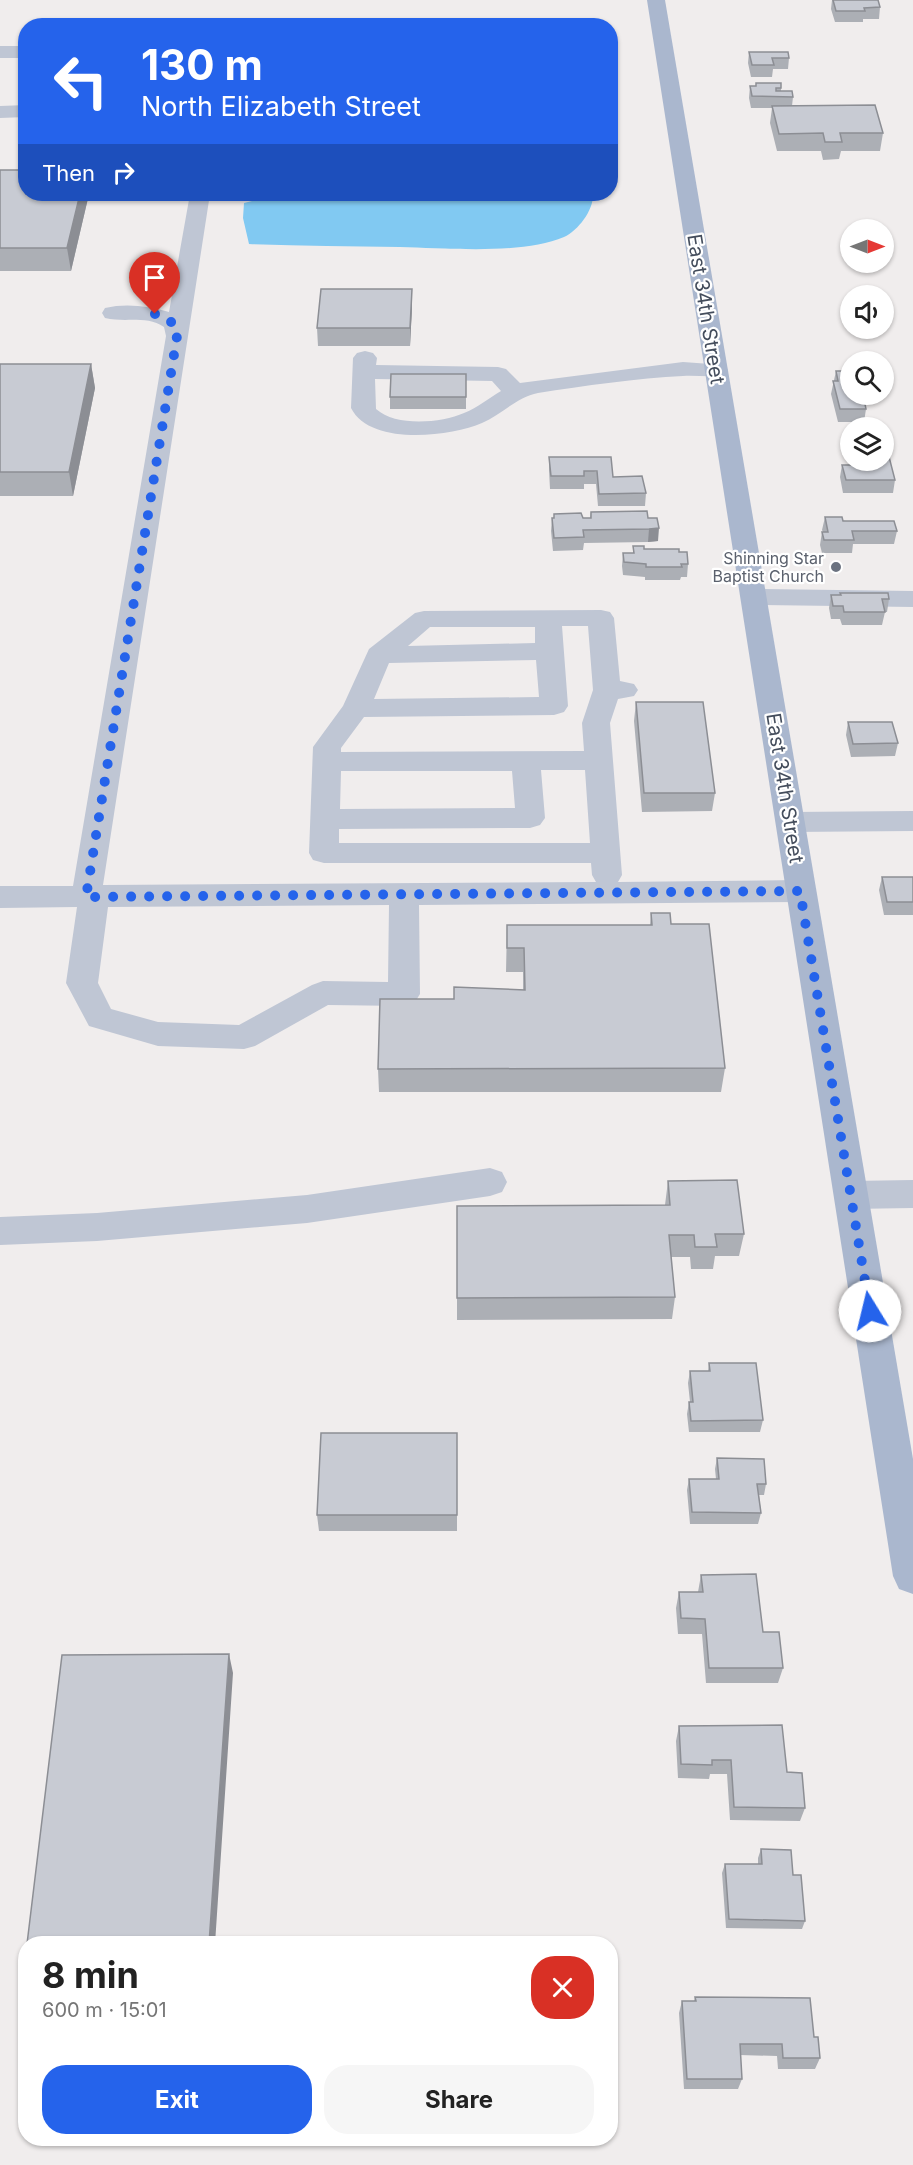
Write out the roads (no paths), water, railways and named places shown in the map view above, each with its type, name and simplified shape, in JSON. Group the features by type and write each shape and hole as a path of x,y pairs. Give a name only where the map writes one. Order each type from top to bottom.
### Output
{"main road":[{"name":"East 34th Street","path":"656,0 913,1576"}],"street":[{"path":"0,52 18,52"},
{"path":"0,112 18,111"},
{"path":"199,201 177,328 91,897 82,983 100,1018 158,1034 244,1037 323,993 404,994 405,894"},
{"path":"113,313 155,314 166,317 177,328"},
{"path":"515,392 498,363 365,365 364,412 376,422 397,427 442,426 472,418 515,392 532,387 683,369 717,370"},
{"path":"754,597 913,599"},
{"path":"548,618 554,706"},
{"path":"605,853 324,853 327,747 356,708 379,655 424,619 601,618 616,690 596,723 608,892"},
{"path":"379,655 549,651"},
{"path":"356,708 554,706 596,723"},
{"path":"327,762 599,760"},
{"path":"325,819 530,818 526,761"},
{"path":"791,822 913,822"},
{"path":"0,897 800,891"},
{"path":"0,1231 97,1227 308,1209 490,1182"},
{"path":"851,1195 913,1194"}],"water":[{"path":"252,201 593,201 580,224 564,237 547,243 527,246 461,249 249,244 243,218 244,203"}],"place":[{"name":"Shinning Star Baptist Church","path":"836,567"}]}
